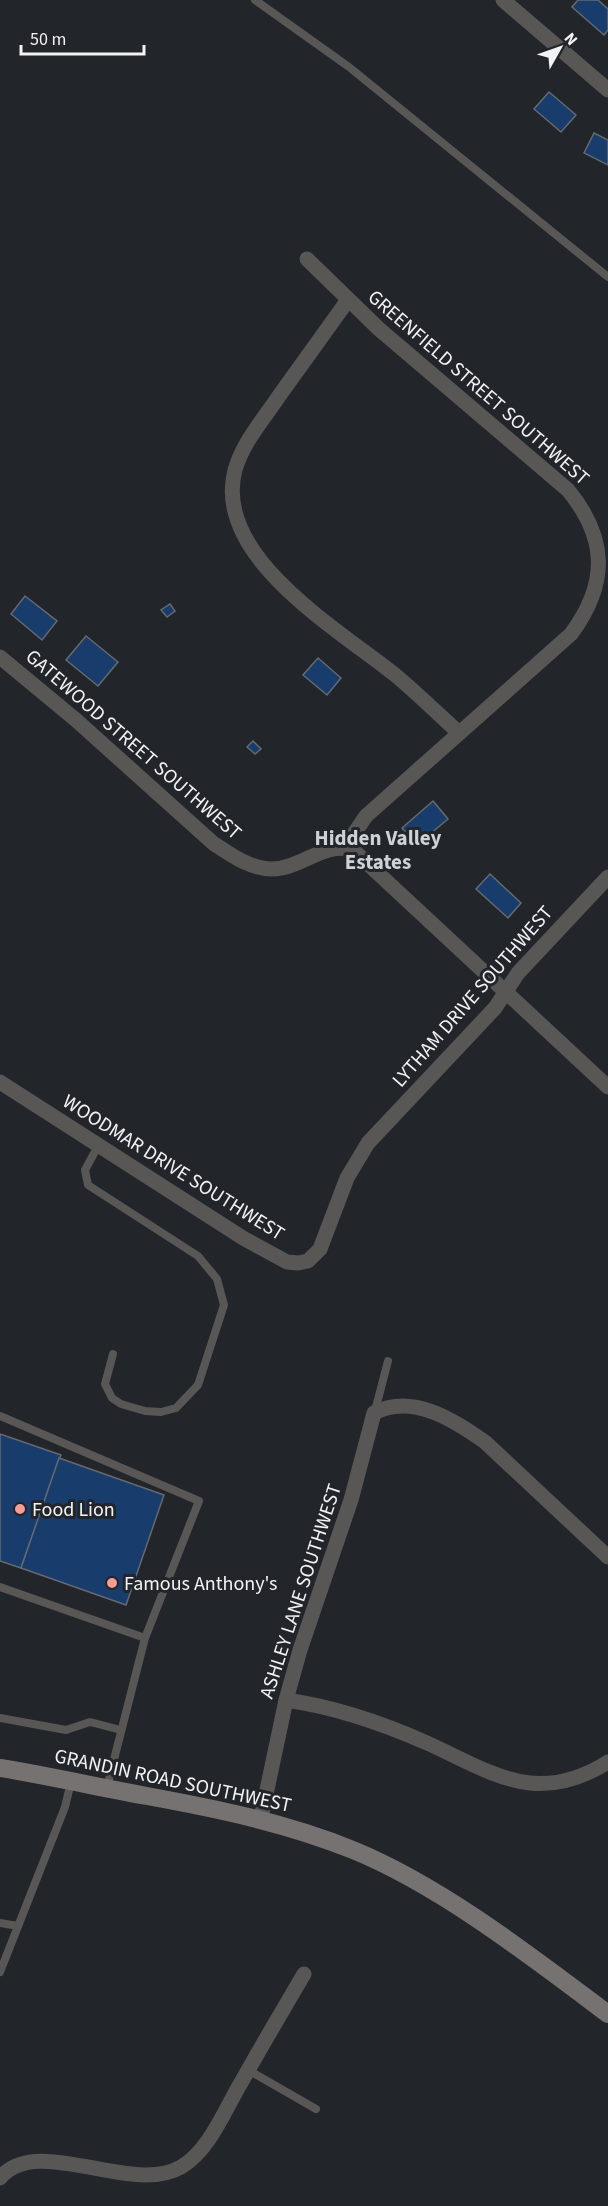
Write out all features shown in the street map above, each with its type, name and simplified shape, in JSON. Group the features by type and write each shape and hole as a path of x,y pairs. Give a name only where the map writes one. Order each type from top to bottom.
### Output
{"street":[{"path":"503,0 608,90"},
{"name":"GREENFIELD STREET SOUTHWEST","path":"307,259 348,300 568,490 584,508 600,544 602,564 600,584 584,619 571,634 366,816 345,847"},
{"path":"348,300 249,440 235,471 232,487 234,507 239,526 254,552 286,590 397,676 458,732"},
{"name":"GATEWOOD STREET SOUTHWEST","path":"0,657 76,720 213,843 234,858 254,866 279,869 334,848 345,847"},
{"path":"345,847 357,853 608,1087"},
{"name":"LYTHAM DRIVE SOUTHWEST","path":"336,1208 347,1178 368,1143 495,1008 518,973 608,877"},
{"name":"WOODMAR DRIVE SOUTHWEST","path":"0,1082 243,1238 287,1262 298,1263 316,1254 336,1208"},
{"path":"374,1413 398,1405 419,1408 446,1417 466,1428 485,1442 608,1557"},
{"name":"ASHLEY LANE SOUTHWEST","path":"261,1818 286,1700 300,1650 351,1500 374,1413"},
{"path":"286,1700 340,1710 421,1741 492,1772 524,1782 551,1783 573,1779 608,1762"},
{"name":"GRANDIN ROAD SOUTHWEST","path":"0,1768 71,1779 261,1818 354,1850 422,1886 485,1926 608,2014"},
{"path":"0,2178 8,2169 40,2161 145,2175 168,2172 194,2157 208,2140 304,1974"}],"lane":[{"path":"255,0 349,67 608,277"},
{"path":"98,1146 85,1170 88,1185 198,1256 217,1279 224,1305 198,1385 189,1398 176,1408 161,1412 145,1411 121,1404 112,1398 105,1384 113,1354"},
{"path":"374,1413 388,1361"},
{"path":"0,1416 199,1501 145,1638 107,1787"},
{"path":"0,1587 145,1638"},
{"path":"0,1718 66,1730 90,1722 121,1730"},
{"path":"0,1972 65,1807 71,1779"},
{"path":"0,1923 18,1926"},
{"path":"248,2070 316,2109"}],"building":[{"path":"578,0 598,0 608,9 608,30 604,35 572,7"},
{"path":"549,92 576,115 561,132 534,109"},
{"path":"594,133 608,140 608,165 584,153"},
{"path":"25,596 57,621 42,640 11,614"},
{"path":"170,604 175,611 167,617 161,610"},
{"path":"86,636 118,662 98,686 66,660"},
{"path":"318,658 341,678 327,695 303,675"},
{"path":"253,741 261,749 255,754 247,747"},
{"path":"433,801 448,819 417,845 402,828"},
{"path":"490,874 521,903 508,918 476,889"},
{"name":"Food Lion","path":"0,1434 61,1455 21,1568 0,1561"},
{"path":"59,1458 164,1495 126,1605 21,1568"}],"place":[{"name":"Food Lion","path":"20,1509"},
{"name":"Famous Anthony's","path":"112,1583"}],"district":[{"name":"Hidden Valley Estates","path":"378,850"}]}
